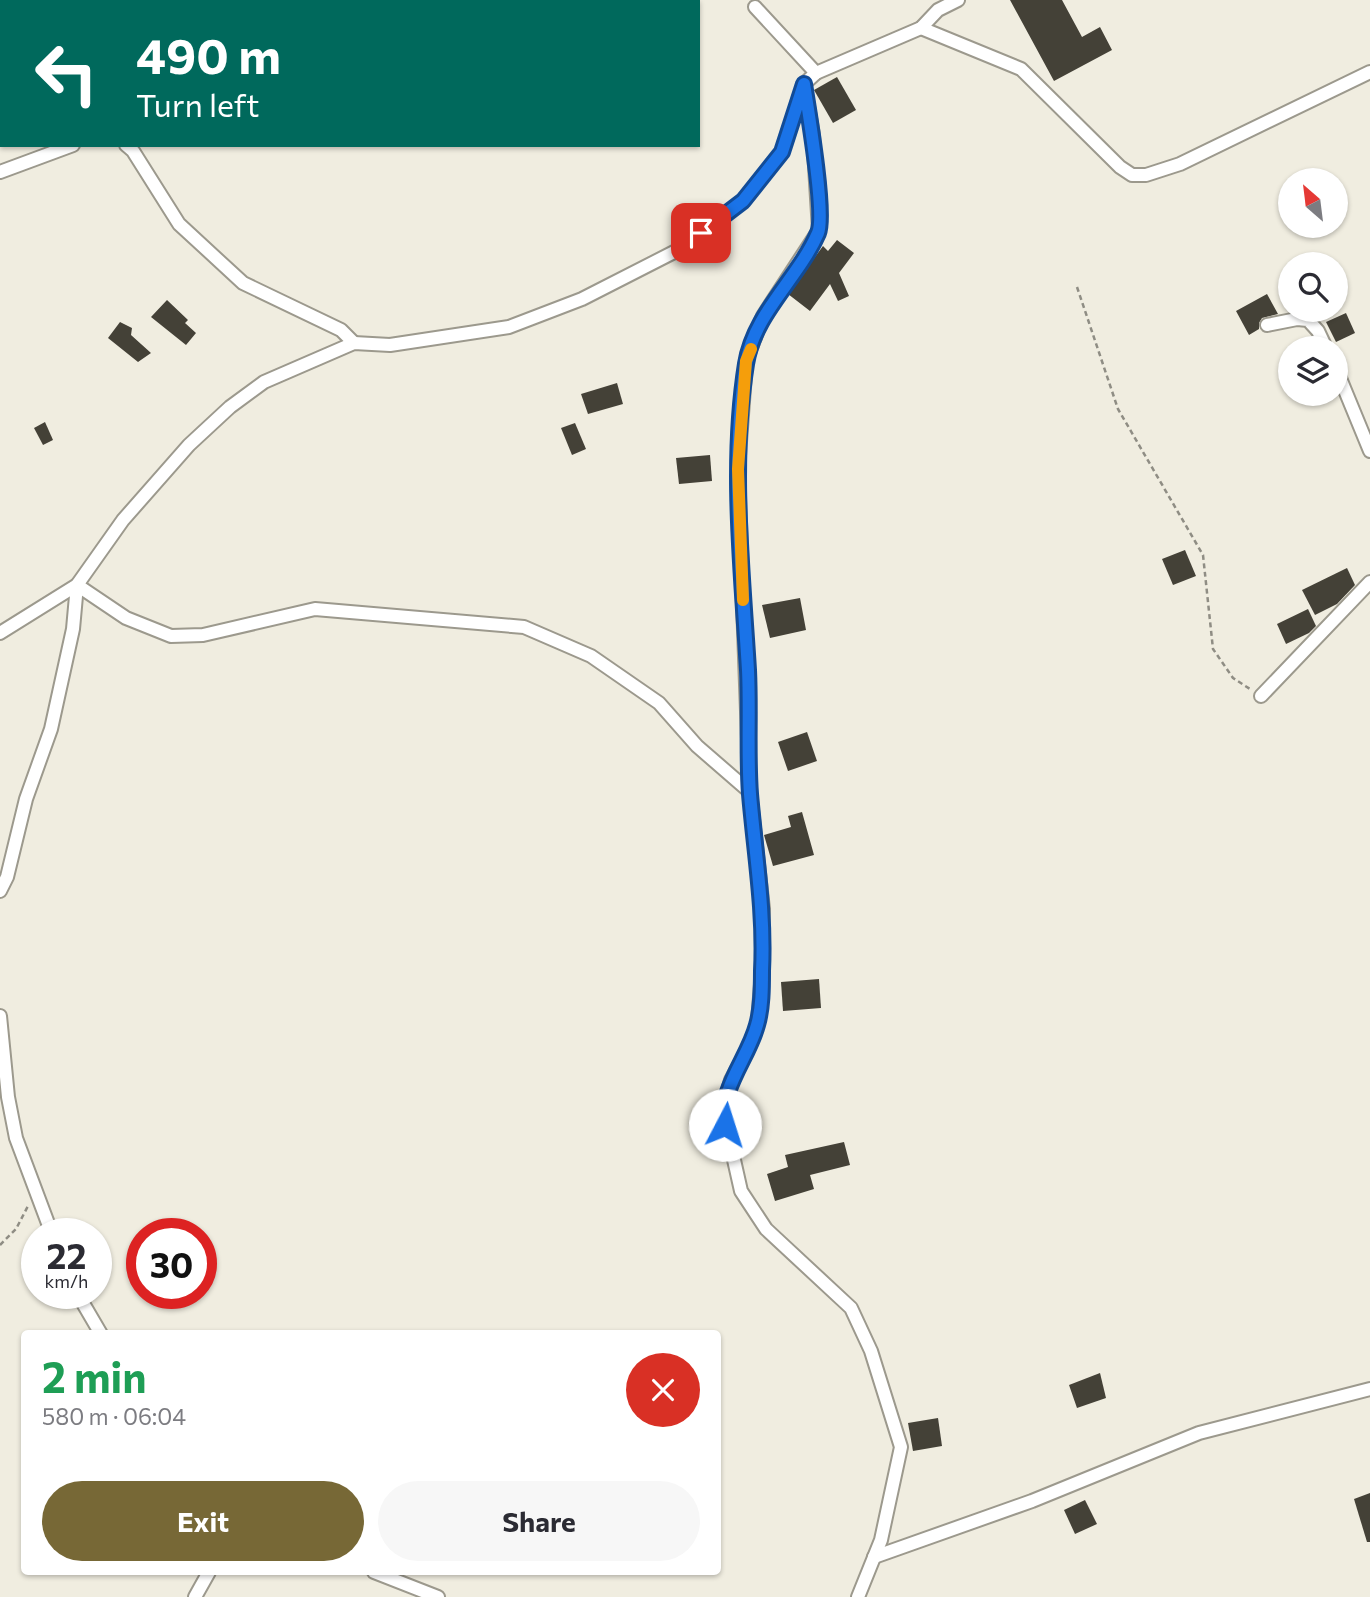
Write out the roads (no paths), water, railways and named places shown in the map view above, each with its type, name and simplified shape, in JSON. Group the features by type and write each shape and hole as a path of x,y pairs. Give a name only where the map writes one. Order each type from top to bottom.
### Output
{"street":[{"path":"0,633 77,585 122,520 189,445 230,407 264,382 354,343 390,345 509,327 582,299 680,249 743,201 782,152 804,84 816,72 921,29 938,10 958,0"},
{"path":"755,7 816,72"},
{"path":"921,29 1021,69 1119,167 1132,175 1146,175 1180,164 1370,72"},
{"path":"804,84 813,135 820,230 763,316 746,361 740,422 739,494 748,676 750,792 763,909 762,972 758,1022 749,1048 732,1080 723,1111 741,1191 766,1229 851,1308 872,1351 901,1447 881,1540 858,1597"},
{"path":"0,172 68,147"},
{"path":"129,147 179,224 243,283 341,330 354,343"},
{"path":"138,147 144,167"},
{"path":"1267,325 1297,319 1308,320 1320,336"},
{"path":"1348,398 1370,451"},
{"path":"1261,696 1370,582"},
{"path":"77,585 126,618 171,636 203,635 315,609 524,627 591,656 659,703 697,746 750,792"},
{"path":"0,891 7,877 26,799 51,729 73,629 77,585"},
{"path":"0,1016 14,1128 45,1218"},
{"path":"86,1309 99,1330"},
{"path":"874,1557 1032,1501 1199,1433 1370,1389"},
{"path":"195,1597 207,1575"},
{"path":"382,1575 438,1597"}]}
